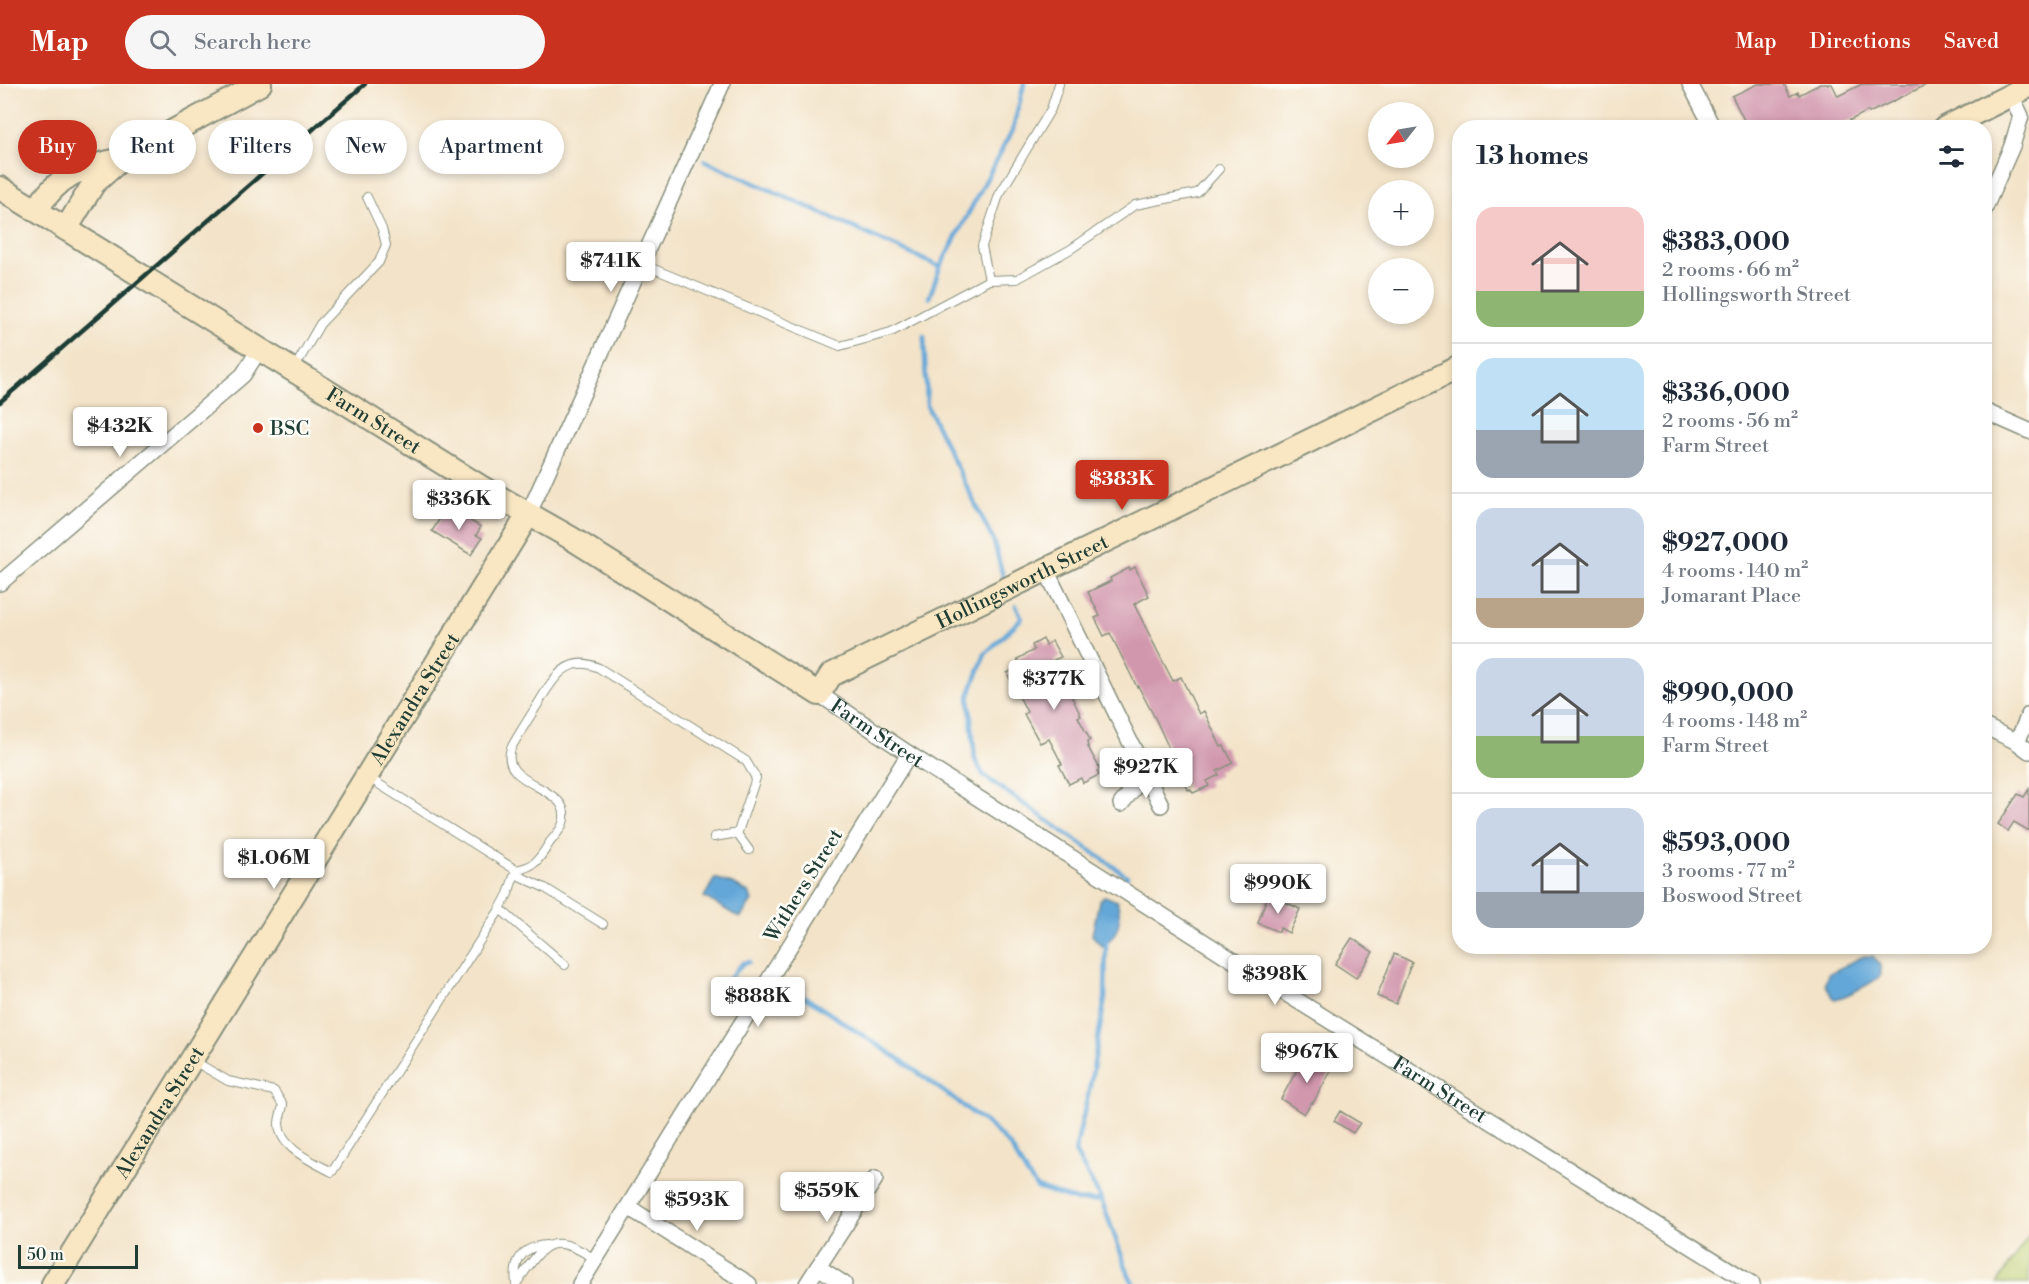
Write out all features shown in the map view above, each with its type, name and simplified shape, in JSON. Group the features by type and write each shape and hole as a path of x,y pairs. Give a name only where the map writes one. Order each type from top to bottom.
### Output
{"street":[{"path":"194,120 260,84"},
{"name":"Alexandra Street","path":"53,1284 528,515 722,84"},
{"path":"1690,84 1709,120"},
{"path":"1959,120 2017,88 2021,116 2012,146 1992,192"},
{"path":"36,210 60,181 82,168 109,162"},
{"path":"66,229 94,183 109,170"},
{"name":"Farm Street","path":"0,188 528,515 571,538 819,694 1242,966 1752,1284"},
{"path":"0,583 243,375 259,350"},
{"name":"Hollingsworth Street","path":"819,694 831,675 1452,370"},
{"path":"1992,415 2029,431"},
{"path":"1046,570 1161,805"},
{"path":"1992,730 2023,747 2029,715"},
{"name":"Withers Street","path":"580,1284 909,754"},
{"path":"1121,804 1146,774"},
{"path":"807,1284 875,1179"},
{"path":"628,1207 749,1284"},
{"path":"818,1267 844,1284"}],"lane":[{"path":"988,280 982,246 999,195 1051,109 1059,84"},
{"path":"642,264 840,346 891,333 988,280 1017,279 1071,249 1135,205 1197,193 1220,168"},
{"path":"293,370 320,324 379,262 386,245 382,229 367,197"},
{"path":"515,872 530,867 540,859 563,824 564,812 557,799 518,775 509,763 508,757 511,748 554,678 566,668 580,663 589,663 599,668 746,761 756,778 737,835"},
{"path":"367,777 515,872 603,924"},
{"path":"714,837 737,835 748,850"},
{"path":"193,1060 228,1081 274,1091 283,1105 279,1126 282,1136 288,1144 305,1157 332,1172 500,909 515,872"},
{"path":"500,909 565,965"},
{"path":"516,1284 539,1251 550,1245 567,1243 596,1260"}],"green space":[{"path":"2029,1235 2029,1284 1997,1284"}],"water":[{"path":"715,878 735,885 750,894 752,901 740,918 704,897"},
{"path":"1105,896 1117,901 1119,921 1112,938 1102,946 1092,935 1099,901"},
{"path":"1864,956 1873,956 1880,965 1881,975 1873,982 1834,999 1825,984 1828,974"}],"building":[{"path":"1758,84 1784,84 1790,96 1798,92 1799,95 1820,84 1832,84 1838,96 1862,84 1928,84 1851,120 1744,120 1732,96"},
{"path":"450,509 481,527 476,535 482,538 471,555 432,531 442,515 445,517"},
{"path":"1135,567 1149,596 1134,604 1158,652 1173,681 1181,677 1199,714 1204,711 1221,747 1224,746 1233,763 1217,771 1219,775 1207,781 1209,786 1193,793 1190,789 1188,790 1156,720 1110,633 1104,636 1095,618 1100,616 1088,592 1111,581 1110,578"},
{"path":"1043,639 1046,645 1052,641 1061,657 1054,660 1081,716 1078,717 1090,740 1087,742 1088,747 1100,769 1097,771 1099,775 1083,783 1081,778 1069,784 1049,739 1040,743 1024,714 1027,712 1007,673 1021,666 1017,659 1034,650 1032,645"},
{"path":"2029,789 2029,831 2014,822 2008,831 1998,824 2018,794 2024,797"},
{"path":"1268,894 1300,909 1289,933 1280,928 1279,932 1258,923"},
{"path":"1352,938 1373,952 1356,978 1335,964"},
{"path":"1394,954 1412,962 1396,1004 1377,996"},
{"path":"1311,1053 1333,1067 1313,1103 1304,1114 1281,1099 1298,1068 1300,1070"},
{"path":"1340,1111 1360,1123 1353,1133 1334,1121"}],"waterway":[{"path":"929,298 940,267 1013,129 1024,84"},
{"path":"704,160 940,267"},
{"path":"924,336 927,406 994,542 1004,580"},
{"path":"1016,606 1022,618 985,654 969,696 975,760 984,776 1127,876 1125,879"},
{"path":"1106,940 1105,998 1090,1086 1075,1152 1101,1199 1134,1284"},
{"path":"728,980 743,963 749,962"},
{"path":"794,990 905,1063 989,1125 1011,1147 1037,1188 1078,1201 1102,1200"}],"railway":[{"path":"0,402 365,84"}],"place":[{"name":"BSC","path":"258,428"}]}
